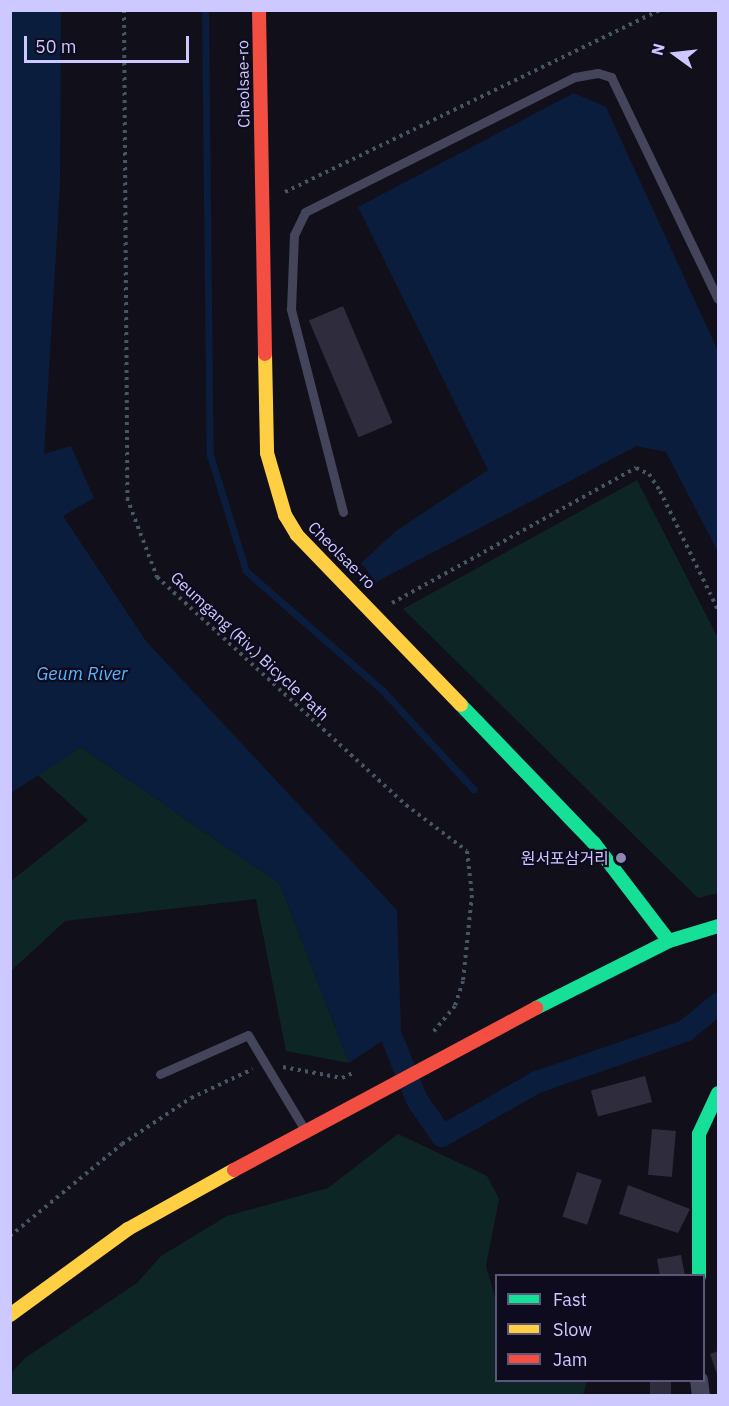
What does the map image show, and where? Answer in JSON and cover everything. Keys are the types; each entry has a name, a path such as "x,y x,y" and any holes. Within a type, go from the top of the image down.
{"street":[{"name":"Cheolsae-ro","path":"258,10 266,415 274,485 297,535 377,614 594,843 669,941"},
{"path":"10,1315 128,1229 387,1083 669,941 715,930"},
{"path":"699,1274 699,1134 718,1093"}],"lane":[{"path":"343,512 291,309 294,235 305,212 575,77 598,73 611,77 718,299"},
{"path":"160,1074 248,1035 305,1130"}],"path":[{"name":"Geumgang (Riv.) Bicycle Path","path":"124,10 128,498 157,577 406,806 466,851 472,896 463,981 454,1006 427,1036"},
{"path":"262,203 568,59 660,10"},
{"path":"377,614 636,468 649,474 660,490 718,610"},
{"path":"10,1236 132,1138 191,1098 265,1064 342,1078 363,1068"}],"green space":[{"path":"637,480 718,638 718,893 698,898 403,609"},
{"path":"81,747 280,884 349,1063 286,1051 256,899 65,921 11,971 11,881 88,820 38,775"},
{"path":"398,1134 487,1176 499,1199 486,1266 495,1297 495,1382 587,1382 583,1395 11,1395 11,1373 25,1358 137,1283 161,1256 227,1216 328,1188"}],"water":[{"name":"Geum River","path":"11,10 61,11 60,186 44,454 71,446 94,498 63,516 146,641 397,910 401,1028 349,1063 280,884 81,747 11,793"},
{"path":"574,93 606,107 718,351 718,552 666,452 637,446 376,582 361,563 396,531 488,470 358,207"}],"building":[{"path":"343,306 393,423 359,437 309,320"},
{"path":"645,1076 652,1102 598,1117 591,1090"},
{"path":"652,1129 676,1131 672,1177 648,1175"},
{"path":"577,1172 602,1180 587,1225 562,1217"},
{"path":"628,1185 690,1209 678,1233 619,1214"},
{"path":"681,1255 685,1274 660,1274 657,1259"},
{"path":"718,1351 718,1377 710,1354"},
{"path":"650,1382 671,1382 671,1396 650,1396"}],"waterway":[{"path":"205,10 210,455 246,571 383,691 474,790"},
{"path":"380,1008 417,1100 442,1136 537,1082 685,1031 718,1004"}],"traffic: fast":[{"path":"461,705 594,843 669,941"},
{"path":"536,1008 669,941 718,926"},
{"path":"699,1274 699,1134 718,1093"}],"traffic: slow":[{"path":"265,354 267,453 285,515 297,535 461,705"},
{"path":"10,1315 128,1229 234,1170"}],"traffic: jam":[{"path":"259,10 265,354"},
{"path":"234,1170 536,1008"}],"place":[{"name":"원서포삼거리","path":"621,858"}]}
